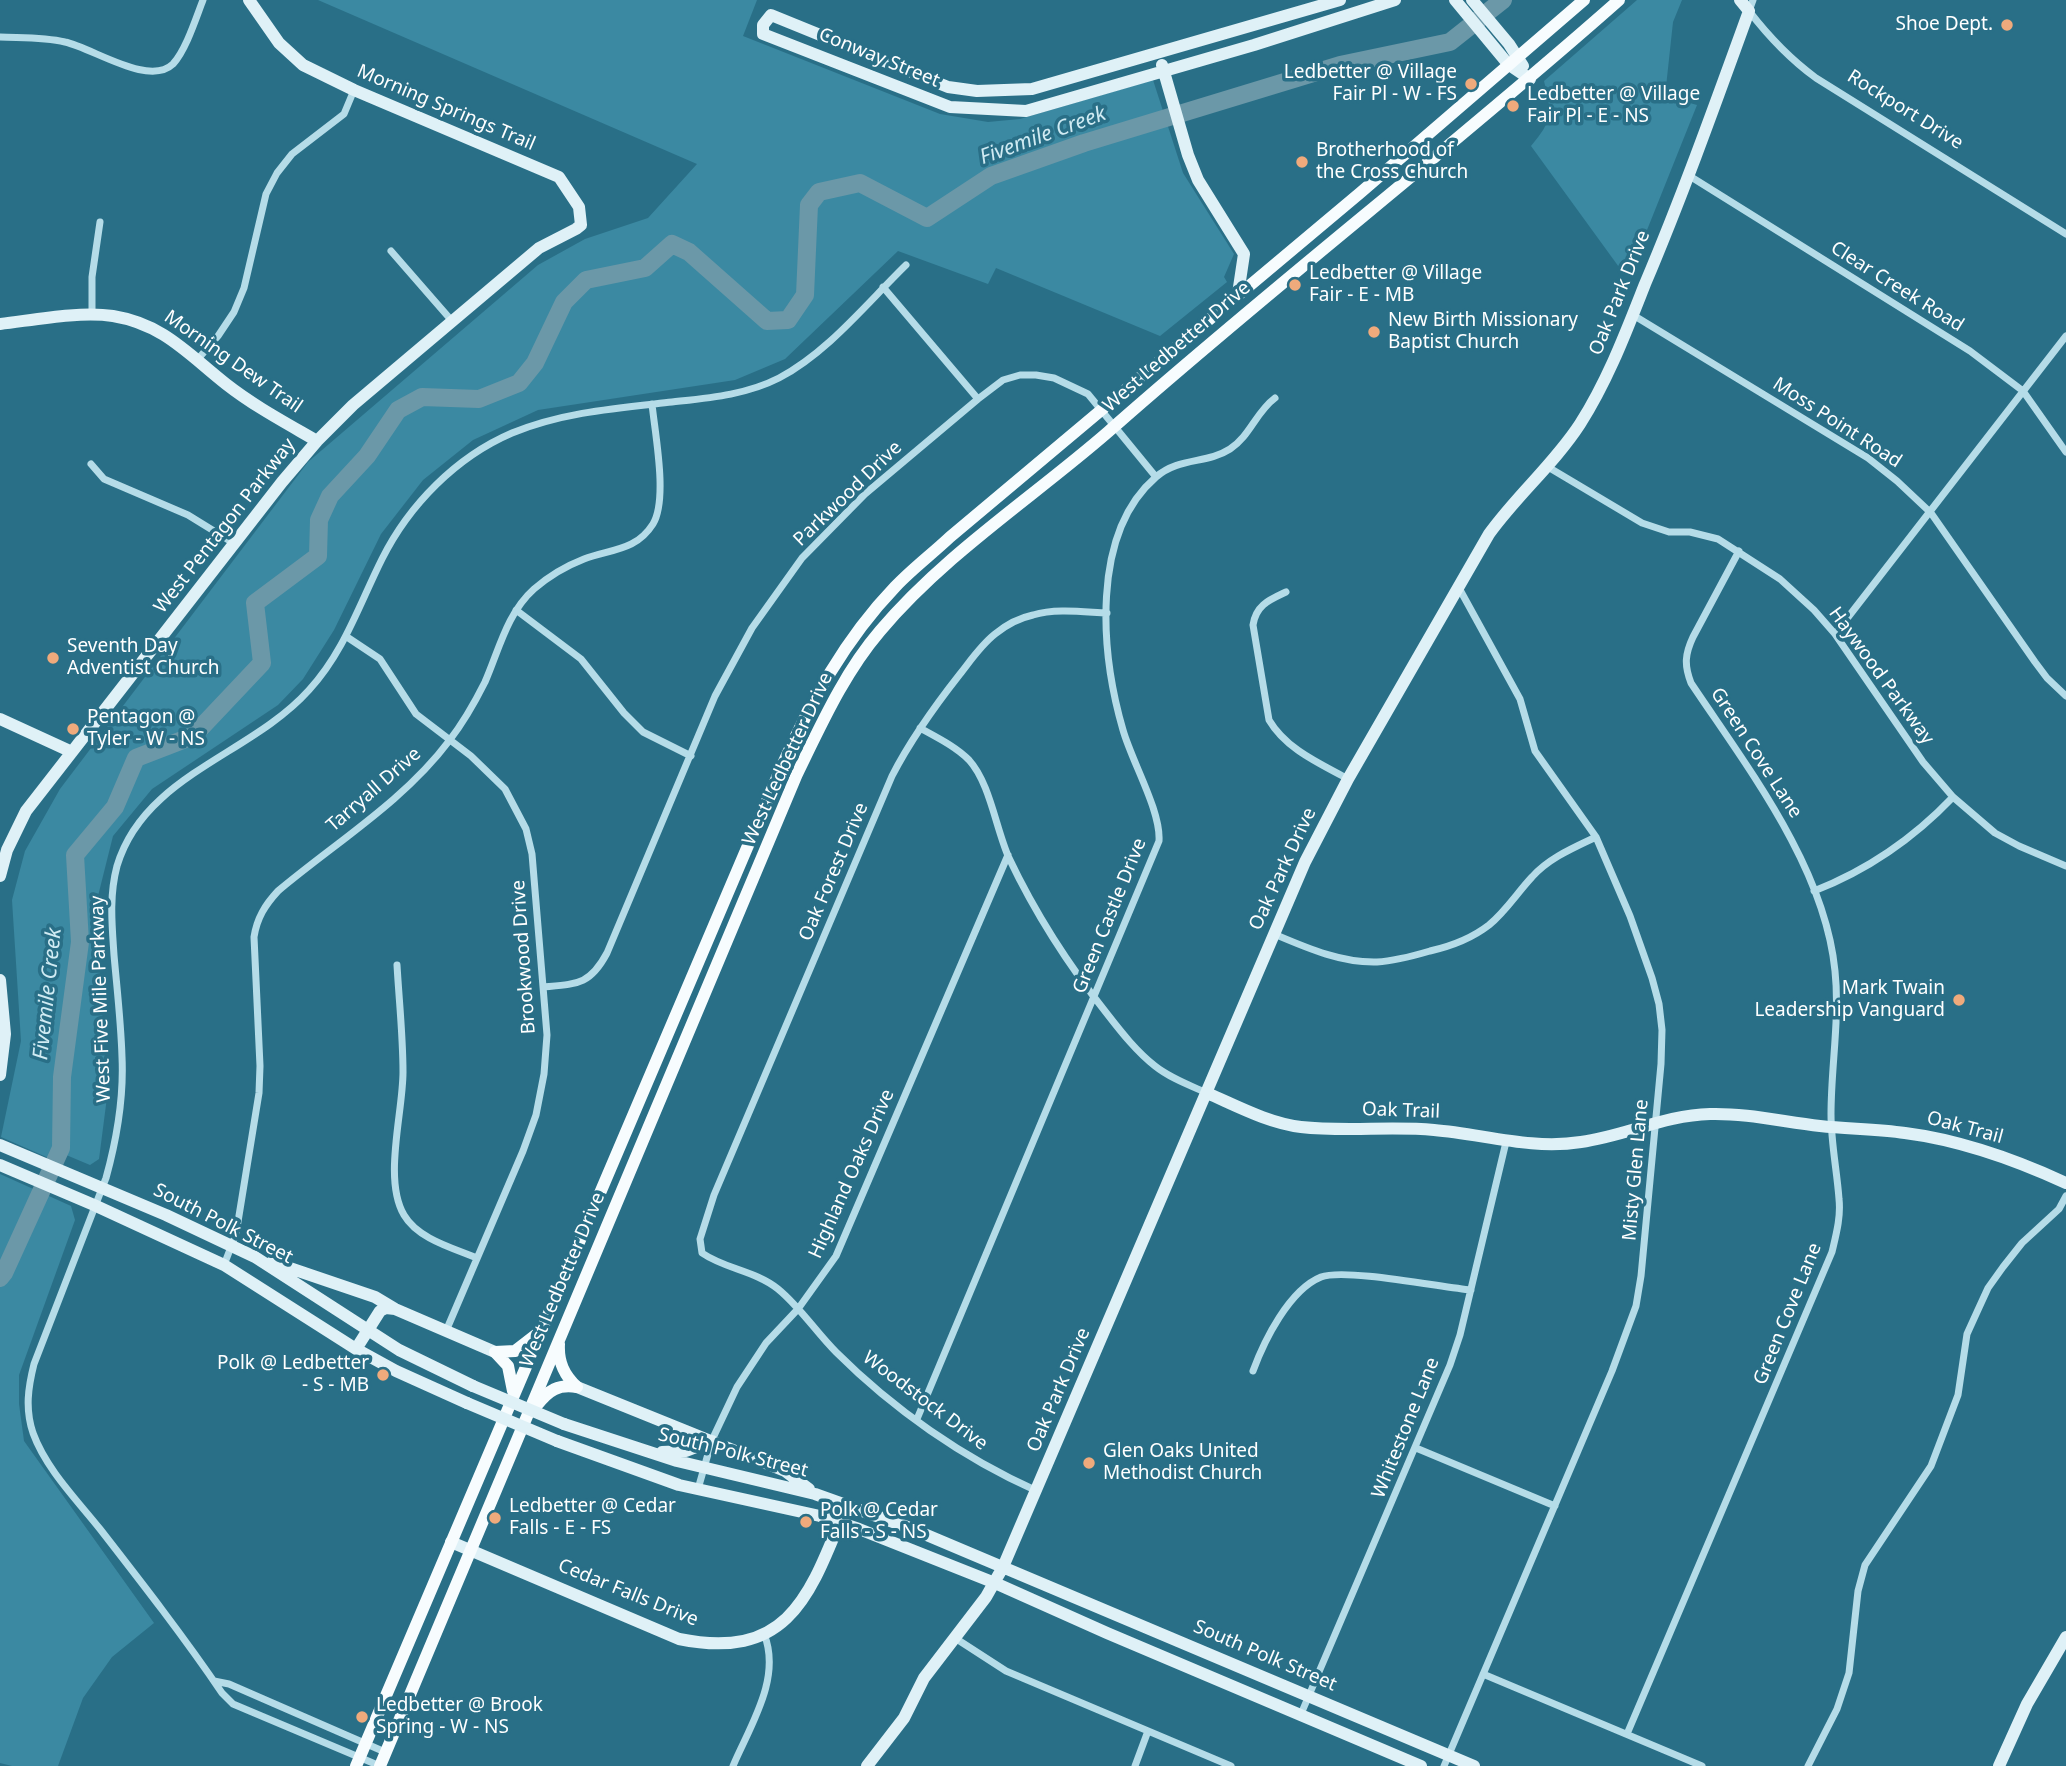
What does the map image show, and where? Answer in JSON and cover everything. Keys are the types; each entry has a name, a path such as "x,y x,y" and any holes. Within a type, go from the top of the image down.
{"main road":[{"name":"West Ledbetter Drive","path":"358,1761 781,768 811,706 839,657 895,587 950,537 1360,193 1584,0"},
{"name":"West Ledbetter Drive","path":"380,1766 797,774 832,702 856,664 878,633 909,599 945,566 1250,309 1530,79 1619,0"},
{"path":"781,768 797,774"},
{"path":"591,1212 610,1220"},
{"path":"495,1352 515,1351 540,1332"},
{"path":"559,1340 558,1356 565,1373 578,1387"},
{"path":"495,1352 508,1366 513,1396"},
{"path":"525,1421 549,1391 559,1386 578,1387"}],"street":[{"path":"0,37 68,42 150,73 172,65 180,55 203,0"},
{"name":"Morning Springs Trail","path":"249,0 279,43 303,65 354,90 559,177 579,207 581,225 539,248"},
{"path":"1238,294 1244,254 1211,203 1188,155 1159,53 1340,0"},
{"path":"1164,70 1254,45 1395,0"},
{"path":"1455,0 1530,79"},
{"path":"1472,0 1504,49"},
{"name":"Rockport Drive","path":"1740,0 1751,5 1766,33 1796,63 1816,78 2066,234"},
{"name":"Oak Park Drive","path":"867,1766 904,1718 924,1678 956,1638 995,1583 1003,1567 1305,862 1349,779 1458,587 1503,515 1548,467 1580,424 1597,394 1633,315 1751,5"},
{"name":"Conway Street","path":"1159,53 1032,89 977,91 948,87 771,15 763,25 764,34 950,107 1026,111 1164,70"},
{"path":"198,359 234,312 244,288 266,194 277,173 292,154 344,114 354,90"},
{"name":"Clear Creek Road","path":"1688,174 1970,351 2023,391 2066,452"},
{"path":"92,315 92,277 100,222"},
{"name":"West Pentagon Parkway","path":"0,876 7,850 21,820 317,441 353,405 539,248"},
{"path":"391,251 452,321"},
{"name":"West Five Mile Parkway","path":"380,1766 358,1761 233,1703 213,1681 43,1454 34,1435 27,1391 34,1364 102,1188 114,1147 123,1084 111,913 112,889 121,853 138,822 157,800 281,718 318,680 346,637 381,559 396,534 423,498 446,476 486,447 511,434 549,420 595,411 719,397 750,390 777,379 806,362 906,265"},
{"path":"883,287 978,399"},
{"name":"Morning Dew Trail","path":"0,324 92,315 111,316 147,325 180,344 257,407 317,441"},
{"name":"Moss Point Road","path":"1633,315 1868,458 1898,481 1931,513 2041,670 2066,696"},
{"path":"1835,634 2066,337"},
{"name":"Parkwood Drive","path":"543,987 587,980 599,968 715,696 757,621 802,558 865,494 978,399 1003,380 1020,375 1036,375 1071,385 1088,394 1102,408 1156,477"},
{"name":"Green Castle Drive","path":"917,1419 1156,852 1160,828 1123,728 1112,677 1109,577 1119,528 1140,493 1156,477 1186,461 1228,450 1239,442 1264,406 1275,398"},
{"name":"Tarryall Drive","path":"224,1265 241,1212 259,1094 254,952 257,924 265,905 278,891 424,771 449,741 475,700 508,624 532,590 552,575 587,558 633,545 654,523 660,506 660,490 652,404"},
{"path":"91,464 104,479 188,515 235,544"},
{"name":"Haywood Parkway","path":"1548,467 1642,523 1669,532 1718,538 1780,579 1814,610 1835,634 1923,762 1953,797 1995,833 2066,866"},
{"name":"Green Cove Lane","path":"1627,1734 1832,1252 1840,1200 1831,1127 1837,1004 1835,968 1829,934 1814,891 1774,804 1691,683 1685,668 1687,651 1693,637 1739,551"},
{"name":"Misty Glen Lane","path":"1446,1761 1612,1371 1636,1306 1662,1041 1659,1004 1652,978 1630,916 1596,837 1535,751 1520,699 1458,587"},
{"path":"1286,592 1259,606 1254,615 1253,625 1269,720 1275,730 1295,749 1349,779"},
{"path":"516,610 581,659 624,713 643,732 691,755"},
{"name":"Oak Forest Drive","path":"702,1253 700,1239 714,1195 892,776 920,728 980,648 1012,622 1048,612 1108,613"},
{"name":"Brookwood Drive","path":"346,637 380,659 416,714 471,756 505,789 526,829 533,863 543,987 546,1048 544,1074 536,1115 446,1332"},
{"path":"0,719 72,752"},
{"name":"Oak Trail","path":"920,728 959,751 979,775 1008,855 1027,894 1060,951 1126,1038 1155,1067 1207,1093 1277,1121 1301,1127 1434,1130 1506,1142 1550,1145 1581,1142 1676,1117 1710,1114 1894,1131 1938,1139 2008,1160 2066,1183"},
{"path":"1814,891 1842,881 1892,851 1931,820 1953,797"},
{"path":"1274,934 1321,953 1362,961 1401,959 1450,946 1468,939 1488,925 1552,859 1596,837"},
{"name":"Highland Oaks Drive","path":"698,1489 712,1440 737,1387 750,1365 825,1273 848,1231 1008,855"},
{"path":"397,965 403,1073 394,1180 397,1200 405,1217 419,1231 477,1258"},
{"path":"0,980 5,1034 0,1075"},
{"name":"Whitestone Lane","path":"1301,1714 1450,1364 1471,1290 1506,1142"},
{"name":"South Polk Street","path":"0,1145 256,1257 367,1331 412,1357 473,1386 565,1424 649,1452 847,1504 1309,1695 1446,1761 1474,1766"},
{"name":"South Polk Street","path":"5,1167 224,1265 356,1349 396,1371 467,1403 645,1474 839,1523 995,1583 1421,1766"},
{"path":"1808,1766 1837,1709 1849,1673 1858,1591 1864,1565 1931,1466 1958,1395 1968,1334 1977,1312 1988,1288 2008,1260 2032,1233 2059,1209 2066,1196"},
{"name":"Woodstock Drive","path":"702,1253 710,1259 776,1287 854,1368 917,1419 999,1474 1037,1491"},
{"path":"256,1257 375,1297 395,1310 495,1352"},
{"path":"1253,1371 1264,1342 1286,1308 1307,1286 1324,1276 1350,1275 1471,1290"},
{"path":"356,1349 380,1311 386,1308 395,1310"},
{"path":"578,1387 785,1471 815,1494"},
{"path":"649,1452 680,1452 712,1440"},
{"path":"1416,1448 1555,1506"},
{"name":"Cedar Falls Drive","path":"451,1542 679,1639 703,1644 726,1644 746,1641 764,1634 793,1613 806,1597 847,1504"},
{"path":"1107,1633 1115,1614"},
{"path":"733,1766 770,1671 771,1657 764,1634"},
{"path":"1998,1766 2027,1704 2066,1637"},
{"path":"956,1638 1006,1671 1231,1766"},
{"path":"1483,1674 1702,1766"},
{"path":"213,1681 229,1684 385,1752"},
{"path":"1135,1766 1149,1731"}],"shaded area":[{"path":"318,0 757,0 743,36 940,114 988,122 1020,119 1153,80 1183,173 1234,254 1224,277 1227,282 1160,336 996,268 988,284 898,251 785,359 735,380 538,410 473,440 423,480 381,534 334,630 303,679 278,705 152,789 113,836 96,904 107,1097 99,1159 90,1165 52,1149 51,1159 1,1137 21,1041 12,900 25,851 60,789 308,462 538,265 585,239 648,218 697,164"},
{"path":"1637,0 1682,0 1673,22 1665,96 1697,105 1645,235 1624,274 1531,146 1549,116 1544,81"},
{"path":"0,1174 71,1206 75,1220 19,1375 19,1404 24,1441 154,1623 112,1657 83,1698 58,1766 12,1766 0,1763"}],"waterway":[{"name":"Fivemile Creek","path":"0,1278 61,1148 62,1077 80,942 75,855 115,807 136,758 193,736 262,663 255,603 318,556 319,520 330,496 367,456 398,410 422,397 479,399 519,383 535,363 564,302 586,280 645,268 672,244 689,252 767,321 788,320 805,295 809,205 819,192 860,183 927,218 991,176 1084,143 1340,65 1450,42 1503,0"}],"place":[{"name":"Shoe Dept.","path":"2007,25"},
{"name":"Ledbetter @ Village Fair Pl - W - FS","path":"1471,84"},
{"name":"Ledbetter @ Village Fair Pl - E - NS","path":"1513,106"},
{"name":"Brotherhood of the Cross Church","path":"1302,162"},
{"name":"Ledbetter @ Village Fair - E - MB","path":"1295,285"},
{"name":"New Birth Missionary Baptist Church","path":"1374,332"},
{"name":"Seventh Day Adventist Church","path":"53,658"},
{"name":"Pentagon @ Tyler - W - NS","path":"73,729"},
{"name":"Mark Twain Leadership Vanguard","path":"1959,1000"},
{"name":"Polk @ Ledbetter - S - MB","path":"383,1375"},
{"name":"Glen Oaks United Methodist Church","path":"1089,1463"},
{"name":"Ledbetter @ Cedar Falls - E - FS","path":"495,1518"},
{"name":"Polk @ Cedar Falls - S - NS","path":"806,1522"},
{"name":"Ledbetter @ Brook Spring - W - NS","path":"362,1717"}]}
